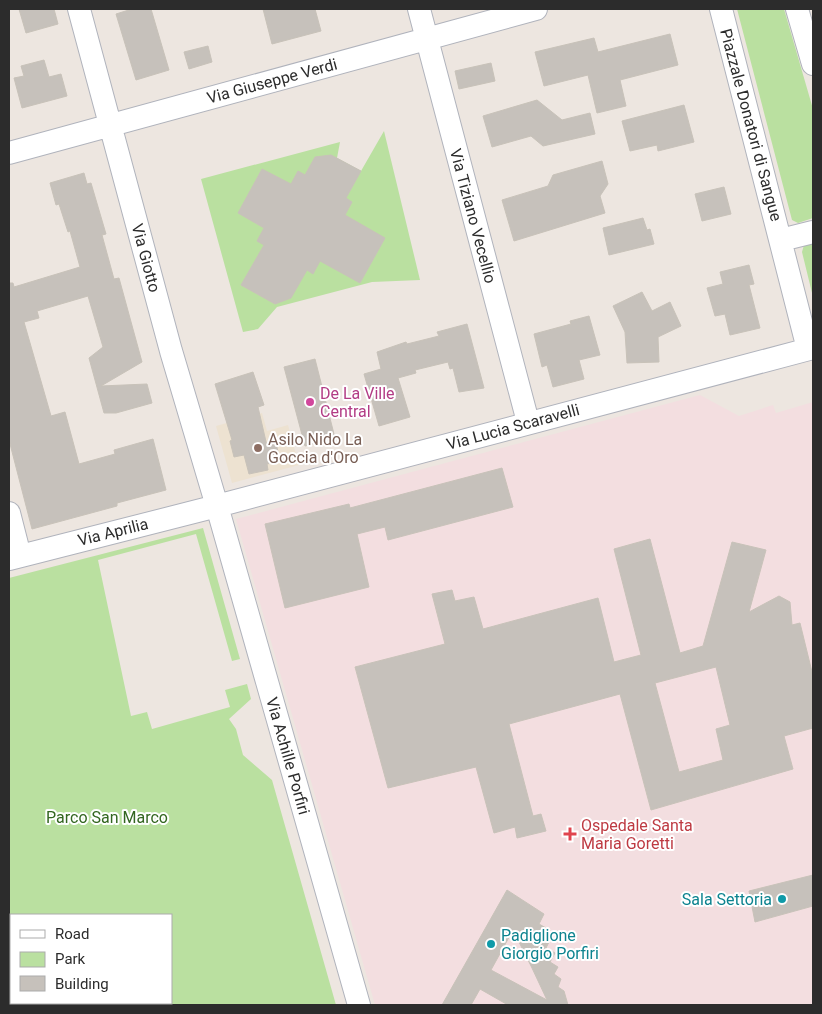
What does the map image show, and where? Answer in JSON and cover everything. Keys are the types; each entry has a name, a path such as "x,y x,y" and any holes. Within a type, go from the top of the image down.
{"street":[{"name":"Via Giotto","path":"79,9 171,351 218,506"},
{"name":"Via Tiziano Vecellio","path":"419,9 528,422"},
{"name":"Via Giuseppe Verdi","path":"9,153 536,9"},
{"name":"Piazzale Donatori di Sangue","path":"721,9 811,348"},
{"path":"797,9 813,64"},
{"name":"Piazzale Donatori di Sangue","path":"782,240 813,232"},
{"name":"Via Lucia Scaravelli","path":"218,506 811,348"},
{"name":"Via Aprilia","path":"15,557 218,506"},
{"name":"Via Achille Porfiri","path":"218,506 359,1005"},
{"path":"9,513 15,557"}],"shaded area":[{"name":"Ospedale Santa Maria Goretti","path":"700,395 739,416 773,405 776,413 813,402 813,1005 375,1005 236,519"},
{"name":"Asilo Nido La Goccia d'Oro","path":"262,413 267,431 288,425 299,465 232,483 216,426"}],"green space":[{"path":"737,9 784,9 813,109 813,218 798,223 792,220"},
{"path":"384,131 420,280 372,282 277,307 258,329 243,332 201,179 340,142 337,158 361,171"},
{"path":"813,243 813,297 802,252 804,245"},
{"name":"Parco San Marco","path":"203,528 240,659 232,661 196,534 98,560 131,716 147,712 152,729 230,707 225,690 247,684 251,699 229,719 236,729 243,755 272,780 336,1005 9,1005 9,578"}],"building":[{"path":"19,9 54,9 58,24 26,33"},
{"path":"132,9 151,9 169,70 136,80 116,14"},
{"path":"263,9 315,9 321,31 272,44"},
{"path":"670,34 678,65 620,80 626,106 597,113 588,75 544,86 535,52 594,38 598,52"},
{"path":"208,46 212,62 189,69 184,52"},
{"path":"44,60 49,77 61,74 67,96 22,108 14,78 24,76 21,66"},
{"path":"491,63 495,81 459,89 455,71"},
{"path":"537,100 562,120 590,113 595,134 543,146 531,136 492,147 483,116"},
{"path":"684,105 694,142 658,151 657,145 630,151 622,121"},
{"path":"331,155 361,171 346,198 352,202 345,215 385,238 360,283 320,261 313,274 307,270 291,298 275,304 241,285 264,245 257,241 264,228 238,213 262,169 291,184 298,171 305,175 315,157"},
{"path":"602,161 608,184 600,196 605,213 514,241 502,200 548,186 553,175"},
{"path":"84,173 87,184 91,183 106,234 102,235 114,279 119,278 142,362 101,386 147,384 152,403 116,413 104,413 89,358 103,347 88,296 37,311 39,318 24,322 51,416 65,412 79,464 115,454 114,450 153,439 166,490 117,503 117,506 32,529 9,440 9,283 13,283 14,287 80,267 70,231 68,232 59,204 56,205 50,183"},
{"path":"724,187 731,214 702,221 695,194"},
{"path":"643,218 647,230 650,229 654,244 609,255 603,228"},
{"path":"749,265 754,284 749,285 760,328 730,335 725,314 715,316 707,288 723,284 720,272"},
{"path":"642,292 652,311 670,302 681,326 658,337 659,362 627,363 625,332 613,306"},
{"path":"589,316 600,355 579,360 584,379 553,387 547,365 542,367 534,334 571,324 570,321"},
{"path":"467,324 484,388 459,392 453,368 450,369 448,362 415,370 416,373 398,378 410,417 379,426 364,374 381,369 377,352 406,342 407,344 439,336 437,332"},
{"name":"De La Ville Central","path":"315,359 335,438 305,446 284,367"},
{"path":"253,372 264,405 258,407 267,446 276,443 280,461 267,464 268,470 249,474 244,455 234,457 230,441 232,440 215,384"},
{"path":"502,468 513,507 388,540 385,527 357,534 369,587 285,608 265,524 349,504 350,508"},
{"path":"650,539 680,653 703,646 732,542 766,550 749,612 779,596 790,602 792,625 800,623 813,676 813,728 784,736 793,769 651,810 620,694 509,724 533,816 541,814 546,831 517,838 515,827 494,833 476,767 388,788 355,667 445,644 432,594 452,590 455,601 474,597 483,629 598,598 614,662 641,655 614,549","holes":["716,667 730,725 716,729 723,760 679,772 655,683"]},
{"name":"Sala Settoria","path":"813,875 813,906 755,922 749,891"},
{"name":"Padiglione Giorgio Porfiri","path":"507,890 544,914 539,924 546,928 543,936 550,940 546,948 555,953 550,962 558,967 554,974 561,979 558,987 564,991 568,1005 508,1005 480,989 471,1005 442,1005","holes":["513,930 547,1000 491,970"]}],"place":[{"name":"De La Ville Central","path":"310,402"},
{"name":"Asilo Nido La Goccia d'Oro","path":"258,448"},
{"name":"Ospedale Santa Maria Goretti","path":"570,834"},
{"name":"Sala Settoria","path":"782,899"},
{"name":"Padiglione Giorgio Porfiri","path":"491,944"}]}
